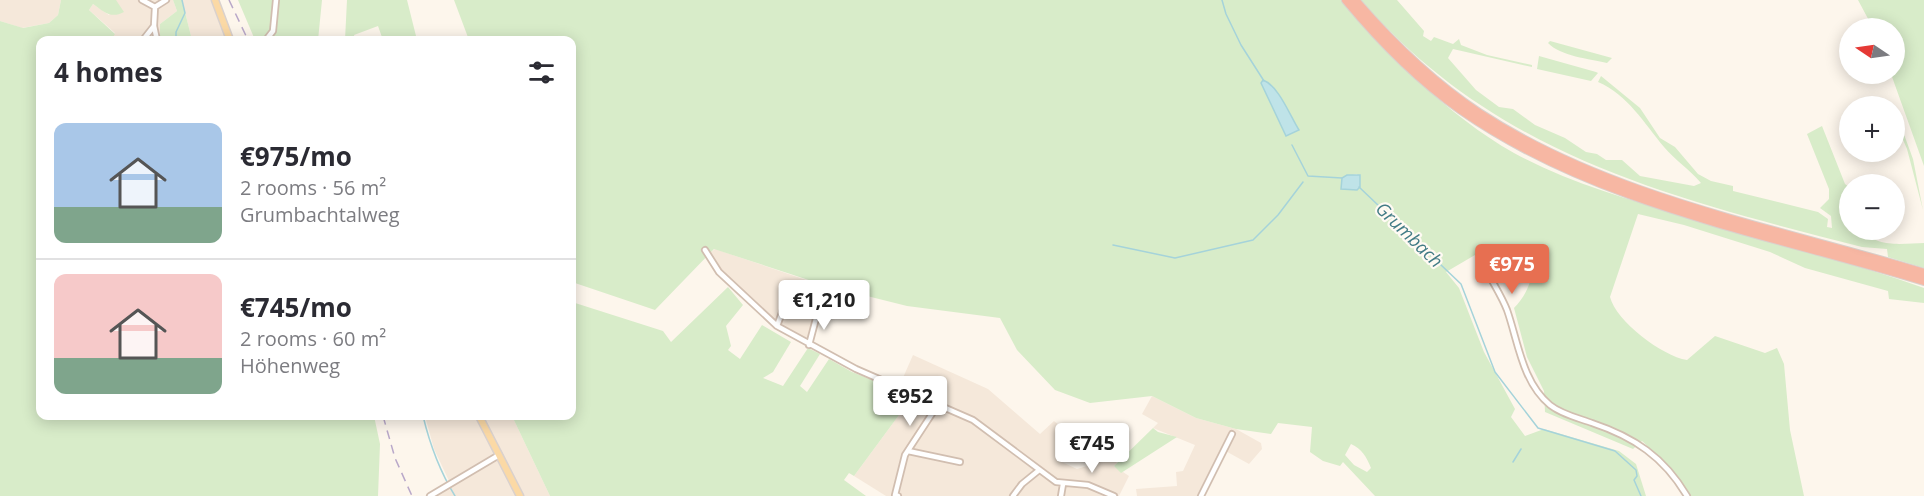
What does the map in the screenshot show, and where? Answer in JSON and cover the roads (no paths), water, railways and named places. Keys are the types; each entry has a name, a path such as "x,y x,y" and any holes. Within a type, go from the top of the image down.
{"highway":[{"path":"1346,0 1400,59 1443,97 1490,128 1550,161 1618,189 1732,227 1924,280"},
{"path":"1355,0 1405,54 1447,91 1500,127 1552,154 1611,178 1703,209 1924,273"}],"main road":[{"path":"215,0 228,36"},
{"path":"481,420 520,496"}],"street":[{"path":"142,0 154,6"},
{"path":"154,6 166,0"},
{"path":"269,36 273,31 276,0"},
{"path":"154,6 156,36"},
{"path":"146,36 154,26"},
{"path":"705,250 719,272 777,326 856,369 939,403 973,420 997,436 1038,471 1063,484 1088,485 1114,496"},
{"path":"1488,273 1506,309 1524,365 1543,399 1564,413 1613,430 1649,449 1668,467 1687,496"},
{"path":"777,326 788,296"},
{"path":"809,345 818,311"},
{"path":"896,496 908,451 939,403"},
{"path":"1201,496 1232,434"},
{"path":"908,451 960,462"},
{"path":"430,496 499,455"},
{"path":"1013,496 1022,484 1038,471"},
{"path":"1061,496 1063,484"}],"water":[{"path":"1263,80 1274,88 1299,130 1286,136 1261,83"},
{"path":"1347,175 1360,175 1360,187 1357,190 1341,189 1342,178"}],"waterway":[{"path":"176,36 185,13 182,0"},
{"name":"Grumbach","path":"1222,0 1241,45 1264,81"},
{"name":"Grumbach","path":"1292,145 1308,176 1342,178"},
{"path":"1113,245 1175,258 1253,240 1278,215 1303,182"},
{"name":"Grumbach","path":"1359,187 1461,284 1495,372 1538,428 1615,451 1636,470 1637,476 1634,480 1641,496"},
{"path":"424,420 444,477 455,496"},
{"path":"1513,462 1521,449"}],"railway":[{"path":"229,0 246,36"},
{"path":"384,420 395,458 412,496"}]}
